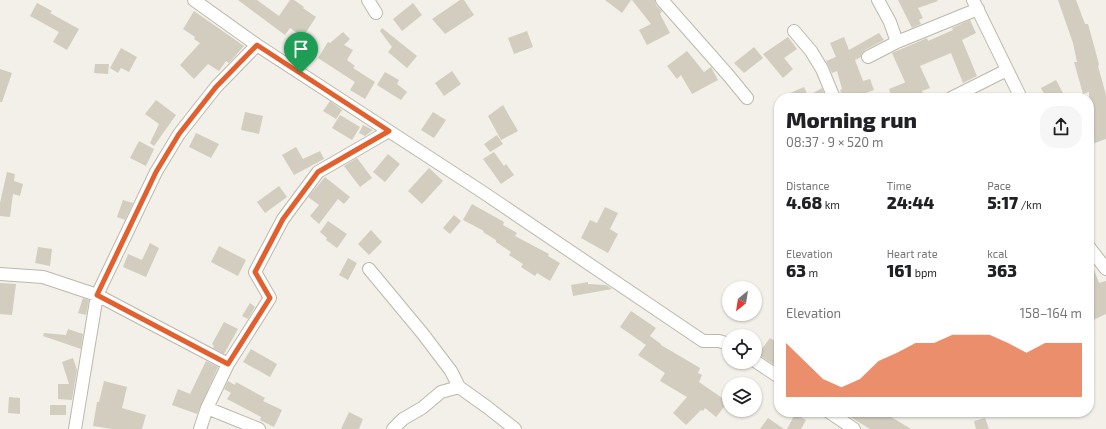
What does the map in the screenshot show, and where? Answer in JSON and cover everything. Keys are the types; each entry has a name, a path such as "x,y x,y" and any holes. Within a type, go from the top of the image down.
{"street":[{"path":"194,0 257,45 703,340 722,343"},
{"path":"368,0 376,13"},
{"path":"662,0 729,76 746,98"},
{"path":"878,0 890,22 896,42"},
{"path":"868,57 896,42 975,5 1018,93"},
{"path":"794,31 811,51 822,69 832,93"},
{"path":"75,429 97,295 156,172 179,134 216,87 257,45"},
{"path":"961,93 1007,70"},
{"path":"200,429 207,408 228,364 270,298 255,272 283,219 318,172 389,131"},
{"path":"1094,253 1106,269"},
{"path":"369,268 423,334 451,371 460,387 487,406 515,429"},
{"path":"0,274 43,277 97,295 228,364"},
{"path":"762,366 774,374"},
{"path":"393,429 403,419 422,408 441,392 460,387"},
{"path":"207,408 259,429"},
{"path":"836,417 854,429"}],"building":[{"path":"238,0 257,0 279,16 290,0 294,0 316,17 303,37 290,28 285,35"},
{"path":"460,0 464,0 474,15 445,34 432,19"},
{"path":"605,0 631,0 622,13"},
{"path":"632,0 655,0 656,5 662,11 660,14 670,33 647,45 639,30 651,24"},
{"path":"898,0 938,1 918,8 923,18 919,20 921,24 912,28"},
{"path":"1058,0 1076,0 1085,24 1088,24 1099,65 1098,66 1106,95 1106,139 1094,143 1094,93 1083,93 1074,62 1077,62 1073,43"},
{"path":"37,3 52,11 50,13 79,29 67,50 53,42 59,32 30,16"},
{"path":"413,3 422,15 402,31 393,19"},
{"path":"194,11 244,46 229,63 226,61 219,71 208,64 194,79 180,65 200,43 194,39 195,37 183,29"},
{"path":"970,20 976,33 962,40 977,76 963,83 951,53 920,66 930,88 922,91 923,93 890,93 889,89 905,82 892,53 927,38 928,41 953,30 952,28"},
{"path":"382,28 417,56 407,68 388,52 392,47 380,31"},
{"path":"527,31 533,47 514,54 508,38"},
{"path":"343,32 350,39 344,45 353,50 347,60 355,66 353,68 375,82 365,99 350,90 355,82 318,58 328,42 330,43"},
{"path":"879,33 884,40 865,50 861,57 855,60 863,81 870,79 874,90 866,93 841,93 840,90 842,89 837,71 832,73 826,61 836,57 830,43 844,37 849,50"},
{"path":"788,37 797,49 784,58 793,69 783,78 763,54"},
{"path":"754,47 763,58 744,73 734,63"},
{"path":"121,48 137,57 129,72 121,68 118,73 110,68"},
{"path":"687,51 704,72 711,67 718,80 692,94 681,75 677,79 667,66"},
{"path":"95,64 109,64 108,74 94,73"},
{"path":"0,69 12,73 2,102 0,102"},
{"path":"452,71 461,84 444,96 435,83"},
{"path":"385,72 399,80 397,84 407,92 401,100 377,85"},
{"path":"1056,80 1063,93 1044,93 1041,88"},
{"path":"804,87 807,93 790,93"},
{"path":"822,88 824,93 813,93"},
{"path":"156,100 176,115 154,146 150,143 159,124 145,114"},
{"path":"330,101 342,110 336,119 323,111"},
{"path":"503,105 518,131 501,140 488,116"},
{"path":"245,112 263,116 259,134 241,130"},
{"path":"433,112 446,120 434,138 421,130"},
{"path":"340,115 360,127 352,140 332,128"},
{"path":"363,125 373,130 365,136 359,133"},
{"path":"196,133 219,144 211,158 189,147"},
{"path":"497,135 503,144 490,152 484,144"},
{"path":"139,141 154,149 146,166 130,158"},
{"path":"296,147 303,159 320,151 324,159 294,175 282,155"},
{"path":"494,152 504,166 506,164 514,175 501,184 483,159"},
{"path":"388,154 400,164 385,182 373,172"},
{"path":"357,158 372,178 360,187 344,166"},
{"path":"429,168 443,181 422,204 408,191"},
{"path":"7,172 15,174 14,181 23,184 20,196 13,194 10,217 0,216 0,203"},
{"path":"325,177 350,197 344,204 338,199 319,224 310,216 319,205 308,197"},
{"path":"279,186 287,197 265,213 257,202"},
{"path":"123,200 133,203 125,220 117,217"},
{"path":"472,204 504,222 503,225 517,233 515,236 549,254 548,256 560,263 550,281 537,273 535,276 521,267 523,264 509,255 511,252 483,232 484,231 463,220"},
{"path":"605,207 618,213 610,229 618,234 608,253 581,238 590,220 597,223"},
{"path":"454,215 461,221 450,234 443,228"},
{"path":"328,221 347,234 337,248 326,240 327,238 320,232"},
{"path":"371,230 382,242 369,255 358,244"},
{"path":"150,243 159,248 146,277 123,267 128,254 142,260"},
{"path":"219,246 246,260 238,276 211,262"},
{"path":"38,247 52,249 50,266 35,263"},
{"path":"348,258 357,263 348,280 339,275"},
{"path":"1094,270 1099,283 1106,281 1106,314 1094,320"},
{"path":"588,282 588,284 606,285 612,289 573,296 571,285"},
{"path":"0,283 16,284 12,315 0,314"},
{"path":"83,298 89,300 86,315 78,313"},
{"path":"250,303 255,307 248,319 242,316"},
{"path":"631,311 656,328 650,336 661,345 700,368 698,373 702,375 699,382 722,398 722,410 716,417 705,408 686,425 673,413 687,397 660,381 665,373 638,355 646,345 620,327"},
{"path":"224,322 238,329 224,354 213,348 214,346 212,344"},
{"path":"68,329 83,334 81,349 43,336 44,333 66,335"},
{"path":"770,338 774,341 774,365 762,357 762,349"},
{"path":"251,349 277,364 270,377 243,362"},
{"path":"73,358 77,370 72,400 58,399 58,384 69,384 62,362"},
{"path":"206,361 218,367 197,414 172,405 178,389 190,394"},
{"path":"104,381 127,387 122,408 146,415 142,429 112,429 93,426 97,402 99,402"},
{"path":"228,381 235,385 236,382 265,398 263,401 282,410 274,427 260,420 261,417 227,399 231,393 224,389"},
{"path":"9,397 20,398 20,414 8,413"},
{"path":"50,405 66,405 66,415 50,415"},
{"path":"349,412 363,419 359,429 341,429"},
{"path":"793,417 800,417 806,420 801,429 787,429"},
{"path":"850,417 891,417 911,429 870,429"},
{"path":"768,418 784,429 760,429"},
{"path":"985,418 989,429 976,429 974,421"}],"route":[{"path":"257,45 301,73 389,131 318,172 283,219 255,272 270,298 228,364 97,295 156,172 179,134 216,87 257,45"}]}
